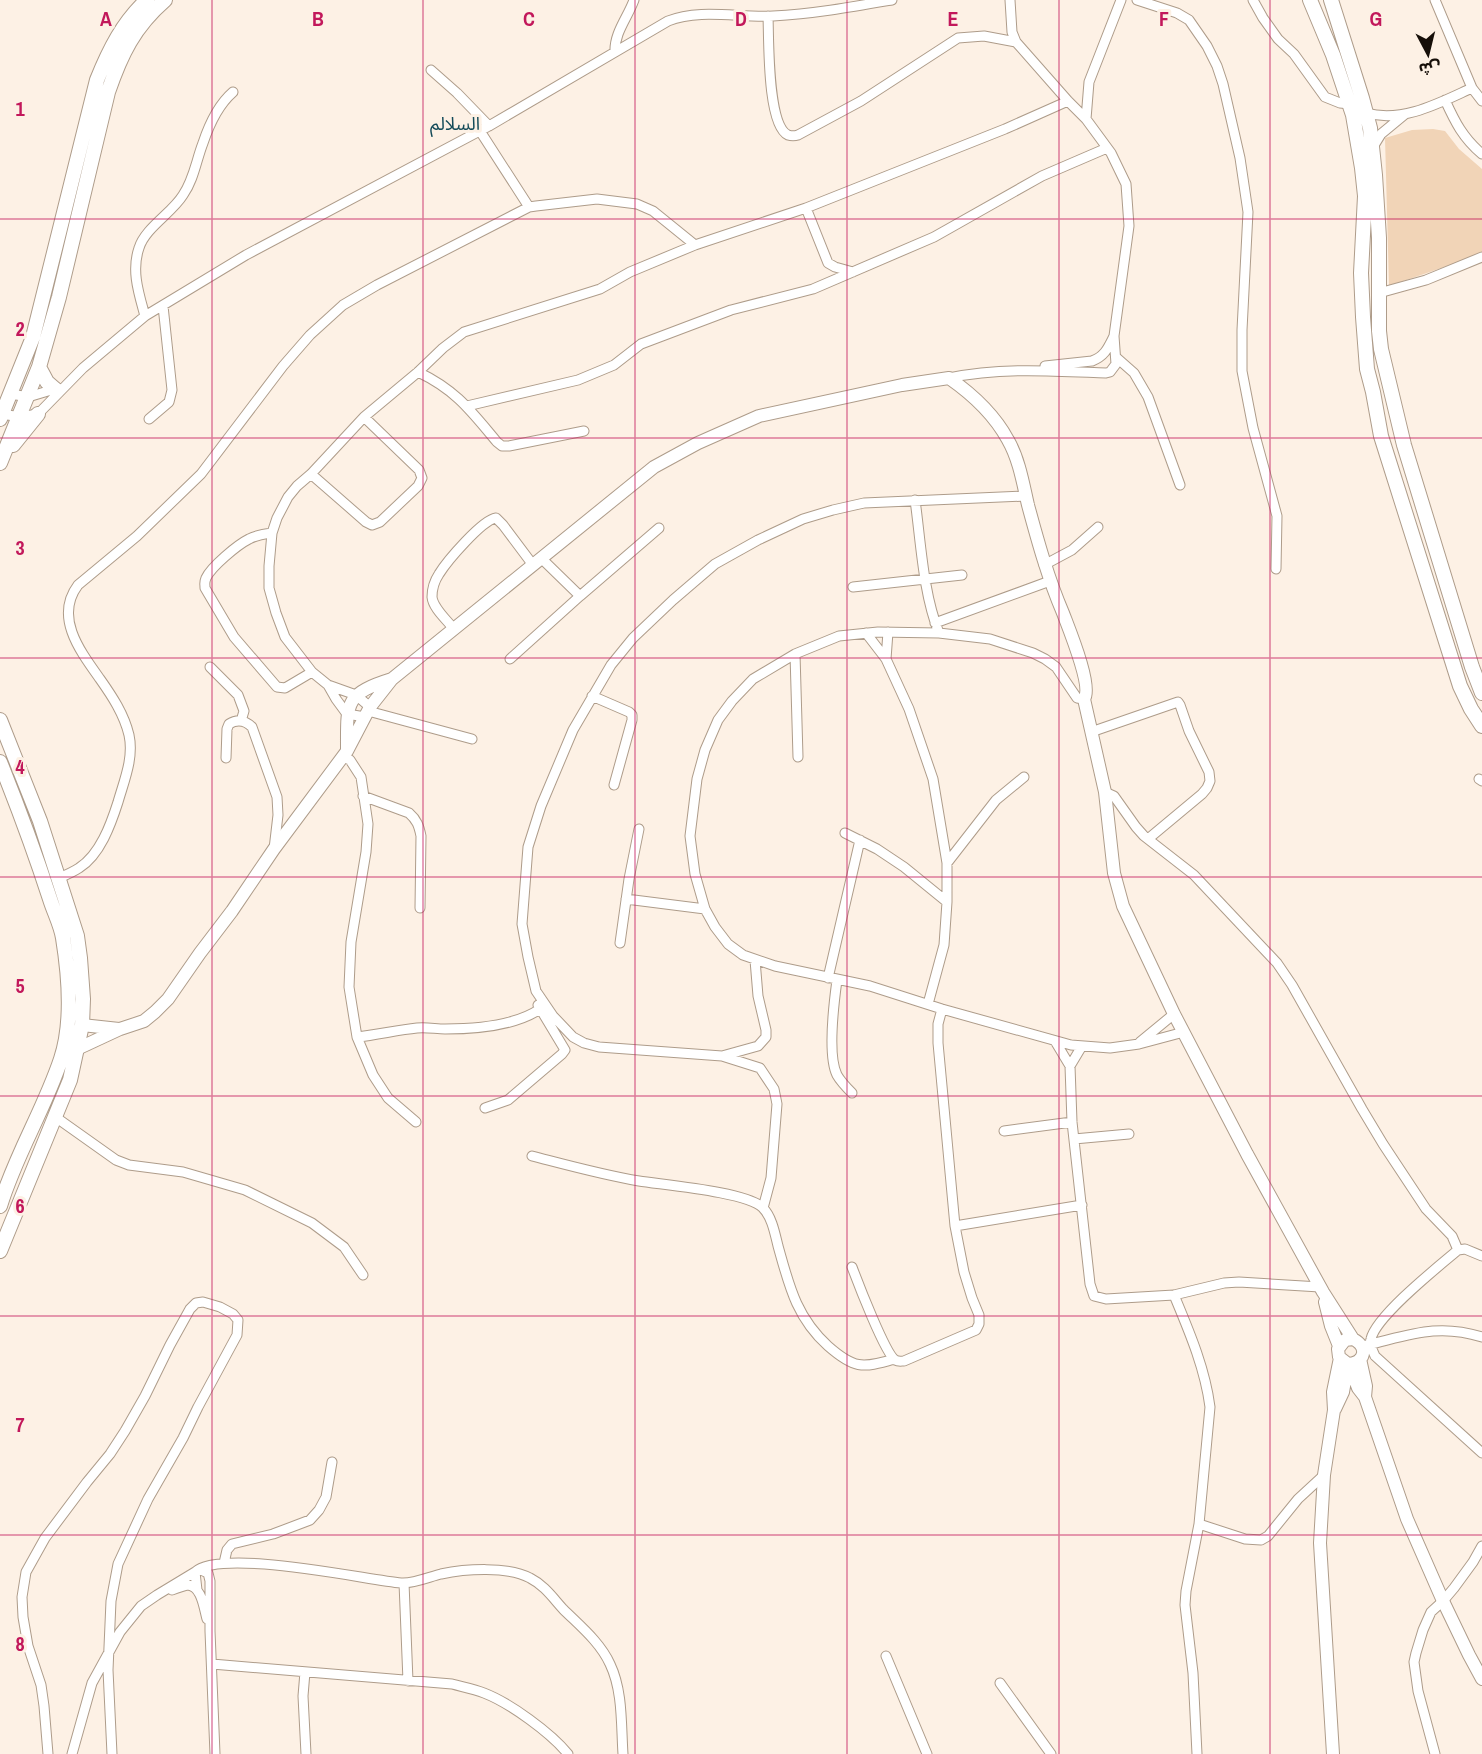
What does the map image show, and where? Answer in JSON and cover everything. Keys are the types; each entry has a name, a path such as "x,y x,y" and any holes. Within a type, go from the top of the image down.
{"main road":[{"path":"1,416 33,337 97,81 110,51 130,18 147,0"},
{"path":"2,459 39,367 59,297 115,71 125,48 136,32 165,0"},
{"path":"1310,0 1350,104 1362,168 1365,196 1361,273 1367,369 1381,436 1460,686 1482,726"},
{"path":"1331,0 1370,128 1379,238 1381,349 1404,445 1472,668 1482,693"},
{"path":"1362,297 1379,293"},
{"path":"39,367 47,382 55,389"},
{"path":"2,459 38,414"},
{"path":"0,720 37,812 59,878 76,936 83,988 82,1025 70,1080 0,1251"},
{"path":"0,762 63,936 69,1012 61,1059 5,1189 0,1206"},
{"path":"17,1163 34,1170"}],"street":[{"path":"130,18 136,0"},
{"path":"615,52 616,39 630,12 633,0"},
{"path":"1,416 20,417 38,414 71,383 83,368 145,316 246,255 485,128 668,21 682,16 768,16 837,10 892,0"},
{"path":"77,1049 120,1029 144,1021 168,999 274,849 345,754 368,712 392,679 654,467 741,423 759,416 820,402 971,373 1017,371 1107,374 1114,369 1117,358 1114,336 1117,300 1125,263 1129,217 1126,184 1115,160 1086,119 1016,42 1012,32 1010,0"},
{"path":"1086,119 1089,82 1121,0"},
{"path":"1137,0 1177,12 1189,20 1217,66 1223,84 1240,158 1248,212 1242,371 1253,428 1277,516 1276,569"},
{"path":"1253,0 1278,39 1294,54 1325,97 1350,104"},
{"path":"1435,0 1472,88 1482,101"},
{"path":"768,16 772,98 778,123 791,136 798,135 861,101 958,38 978,35 1016,42"},
{"path":"431,70 457,93 485,128 529,207"},
{"path":"1366,113 1378,116 1405,114 1431,107 1472,88"},
{"path":"145,316 135,273 139,248 143,238 181,198 188,187 214,118 232,92"},
{"path":"1445,100 1460,132 1482,154"},
{"path":"368,712 356,695 328,685 312,672 285,637 269,588 272,533 288,497 297,486 364,417 443,348 464,332 600,289 630,272 695,245 806,208 1005,129 1068,101"},
{"path":"1372,149 1381,134 1405,114"},
{"path":"466,406 578,380 614,365 641,344 731,310 813,289 934,237 1042,176 1107,148"},
{"path":"59,878 81,867 98,848 111,823 127,773 130,755 130,737 122,713 87,661 74,636 68,613 71,594 78,585 137,536 201,474 283,366 332,313 377,285 529,207 597,199 637,204 653,211 695,245"},
{"path":"806,208 828,264 854,272"},
{"path":"1379,293 1426,280 1482,256"},
{"path":"149,419 169,402 172,390 163,306"},
{"path":"1017,371 1092,361 1103,356 1114,336"},
{"path":"1117,358 1134,373 1148,398 1180,485"},
{"path":"418,372 444,386 466,406 502,446 584,431"},
{"path":"949,378 966,390 994,417 1014,451 1044,565 1077,649 1087,694 1084,699 1105,792 1114,873 1123,906 1174,1014 1247,1154 1322,1289 1362,1343 1482,1454"},
{"path":"10,394 28,397 71,383"},
{"path":"311,474 372,525 380,522 418,486 422,478 419,470 364,417"},
{"path":"485,1108 508,1100 565,1050 540,1009 528,957 522,924 528,847 554,772 573,730 611,665 633,638 716,564 803,519 864,503 1026,496"},
{"path":"915,500 926,578 939,633"},
{"path":"453,628 435,606 432,597 434,585 438,574 469,538 490,519 496,518 537,562 580,596"},
{"path":"1044,565 1071,550 1098,527"},
{"path":"510,659 659,528"},
{"path":"272,533 256,536 240,544 207,576 204,582 205,588 234,638 277,687 285,688 312,672"},
{"path":"853,586 962,575"},
{"path":"935,623 1050,581"},
{"path":"886,659 888,632"},
{"path":"1084,699 1077,698 1056,667 1045,658 990,639 939,633 866,633 839,636 795,654 753,680 732,701 718,720 705,750 697,779 690,836 695,874 705,909 728,944 743,955 755,960 870,986 1055,1041 1082,1047 1110,1048 1139,1044 1184,1032"},
{"path":"866,633 886,659 909,709 933,779 947,863 947,902 944,945 928,1004"},
{"path":"795,654 798,757"},
{"path":"210,667 238,695 244,711 241,721"},
{"path":"392,679 371,686 356,695 347,714 345,754 357,768 361,777 368,824 366,852 351,942 349,987 357,1037 373,1075 388,1098 416,1122"},
{"path":"328,685 347,714"},
{"path":"592,696 630,712 632,715 614,785"},
{"path":"1091,732 1178,702 1180,705 1189,731 1209,772 1210,781 1208,788 1202,794 1148,839"},
{"path":"347,714 368,712 472,739"},
{"path":"226,758 229,724 241,721 252,727 277,797 278,815 274,849"},
{"path":"947,863 996,800 1024,777"},
{"path":"1105,792 1114,796 1136,827 1148,839 1194,875 1277,963 1292,985 1383,1144 1426,1209 1452,1236 1458,1250"},
{"path":"363,796 409,813 419,825 421,836 420,908"},
{"path":"621,943 626,899 639,829"},
{"path":"846,833 904,867 947,902"},
{"path":"852,1093 836,1073 833,1061 833,979 860,840"},
{"path":"626,899 705,909"},
{"path":"722,1056 758,1046 766,1037 758,996 755,960"},
{"path":"536,991 553,1016 573,1037 584,1043 599,1047 722,1056 760,1068 774,1089 777,1104 771,1178 763,1208"},
{"path":"357,1037 418,1028 459,1029 490,1025 517,1020 540,1009"},
{"path":"852,1267 880,1335 894,1359 899,1362 976,1330 979,1324 979,1315 964,1272 955,1226 938,1043 938,1024 942,1009"},
{"path":"1139,1044 1174,1014"},
{"path":"82,1025 120,1029"},
{"path":"1055,1041 1070,1066 1072,1122 1090,1284 1094,1296 1106,1299 1174,1295 1224,1283 1246,1282 1322,1289"},
{"path":"1070,1066 1082,1047"},
{"path":"54,1116 116,1160 129,1165 183,1172 245,1190 312,1223 344,1247 363,1275"},
{"path":"1004,1131 1072,1122"},
{"path":"1074,1139 1129,1134"},
{"path":"532,1156 638,1181 719,1192 753,1202 763,1208 772,1224 788,1285 801,1314 817,1336 851,1363 872,1366 894,1359"},
{"path":"955,1226 1082,1205"},
{"path":"1362,1343 1371,1338 1387,1315 1429,1274 1458,1250 1465,1249 1482,1256"},
{"path":"1322,1289 1330,1326 1347,1358 1366,1386 1365,1397 1407,1519 1443,1601 1482,1679"},
{"path":"1174,1295 1195,1347 1210,1407 1199,1524 1185,1605 1193,1673 1197,1754"},
{"path":"48,1754 41,1685 28,1646 23,1617 21,1597 26,1572 45,1538 125,1431 146,1396 165,1354 190,1309 196,1303 210,1303 233,1314 238,1320 237,1335 148,1499 118,1564 111,1601 109,1652 108,1685 112,1754"},
{"path":"1333,1754 1320,1542 1324,1475 1334,1410 1343,1392 1347,1358 1345,1340 1362,1343 1438,1330 1453,1330 1482,1336"},
{"path":"1347,1358 1363,1354 1362,1343"},
{"path":"224,1563 227,1550 232,1544 273,1534 310,1520 326,1497 333,1462"},
{"path":"1199,1524 1245,1539 1261,1540 1268,1536 1298,1499 1324,1475"},
{"path":"1435,1754 1418,1691 1414,1662 1416,1653 1431,1612 1443,1601 1473,1562 1482,1546"},
{"path":"215,1754 210,1578 214,1568 224,1563"},
{"path":"72,1754 92,1683 120,1632 141,1606 201,1567 224,1563 274,1566 404,1583 444,1573 476,1570 499,1570 532,1578 588,1634 611,1665 618,1691 623,1754"},
{"path":"195,1572 205,1571 210,1578"},
{"path":"195,1572 197,1590"},
{"path":"404,1583 408,1681"},
{"path":"141,1606 186,1585 193,1586 200,1595 210,1631"},
{"path":"886,1656 927,1754"},
{"path":"212,1664 452,1684 485,1693 519,1712 560,1744 568,1754"},
{"path":"305,1672 303,1696 306,1754"},
{"path":"1000,1683 1051,1754"}],"shaded area":[{"path":"1412,130 1445,131 1459,149 1482,169 1482,254 1389,286 1385,138"}],"district":[{"name":"السلالم","path":"455,124"}]}
